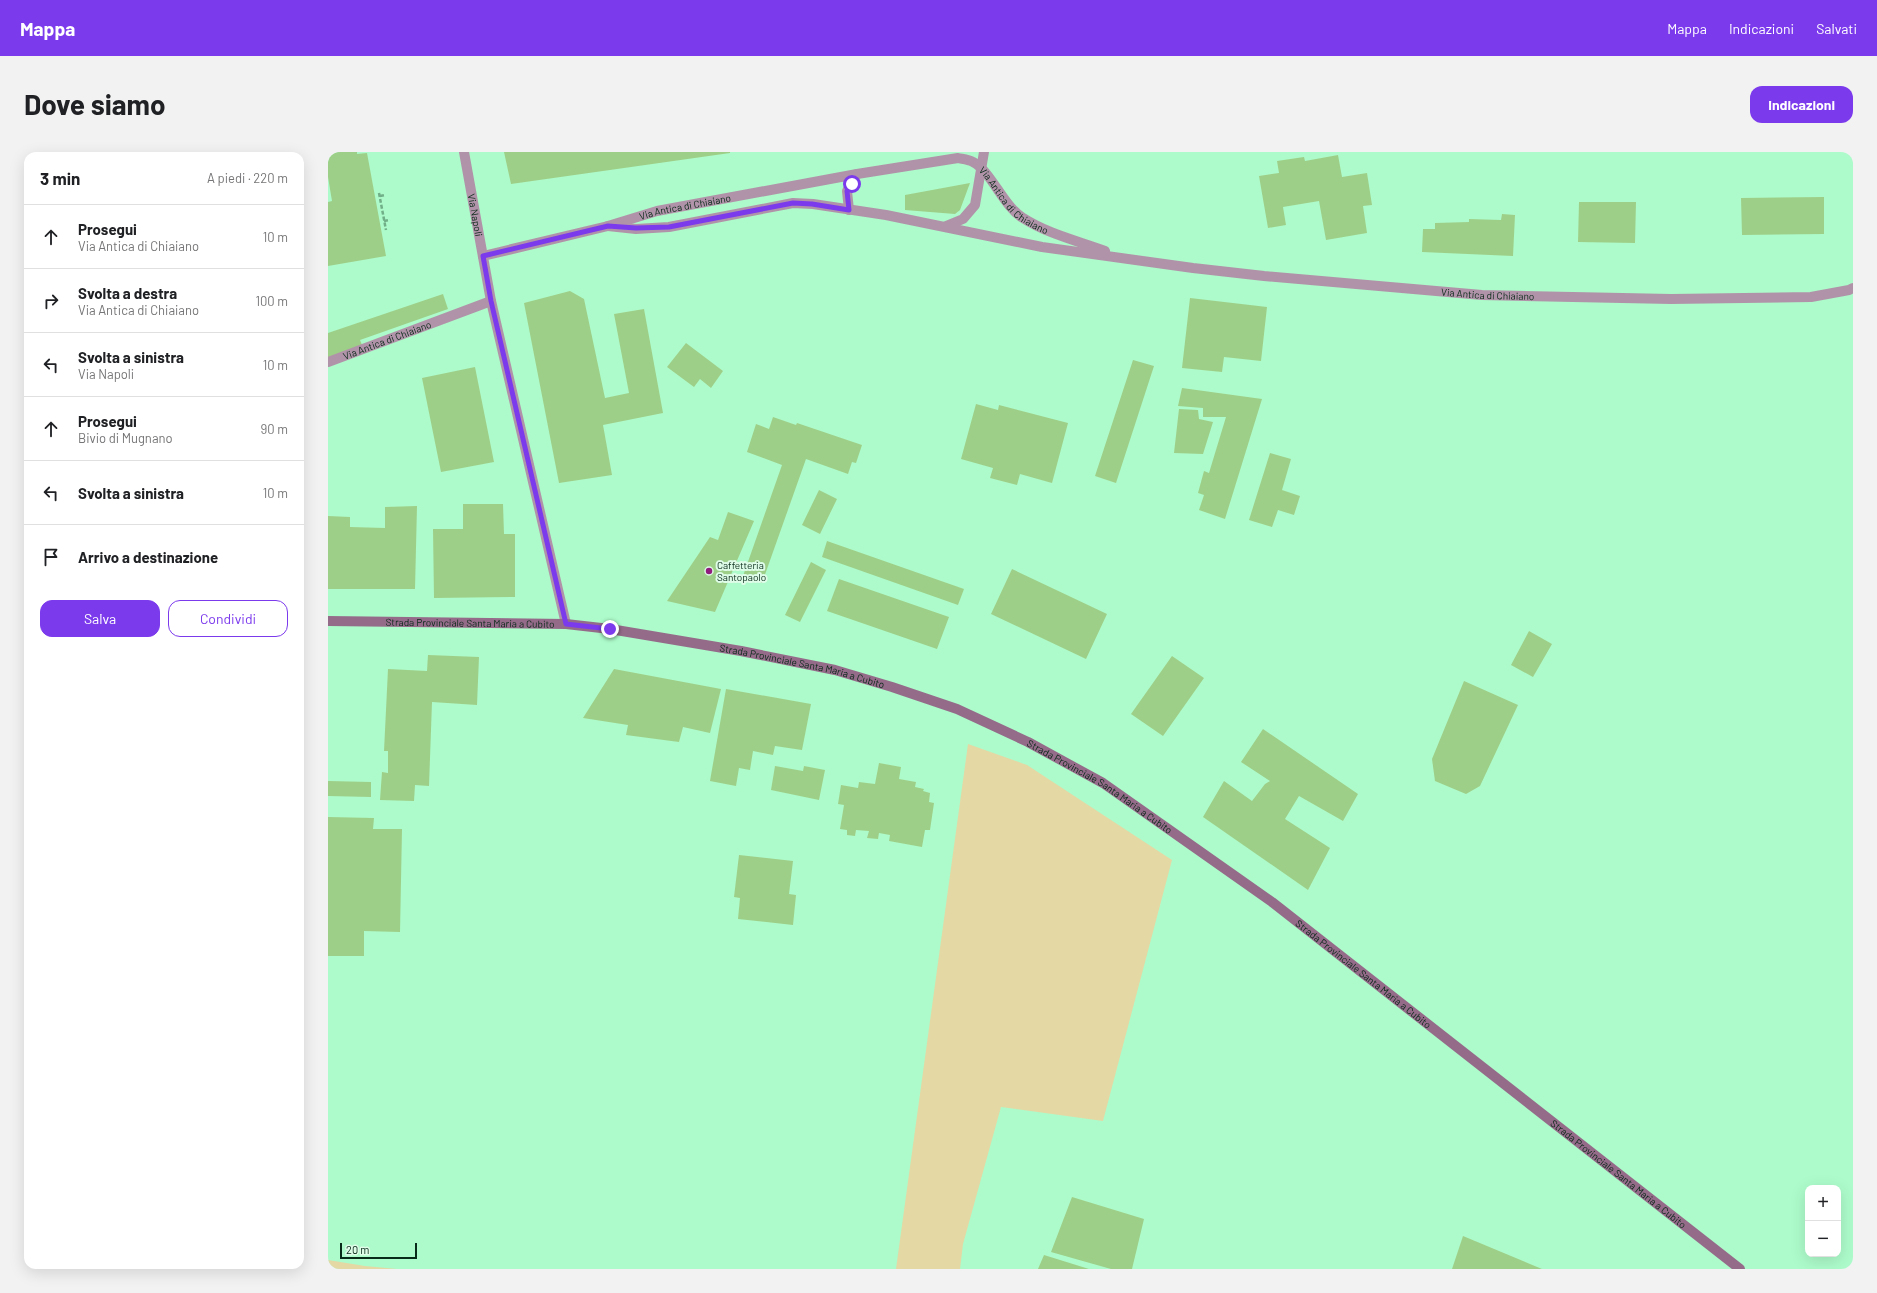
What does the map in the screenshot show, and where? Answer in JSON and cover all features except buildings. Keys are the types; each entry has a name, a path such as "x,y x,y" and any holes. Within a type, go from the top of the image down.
{"main road":[{"name":"Strada Provinciale Santa Maria a Cubito","path":"328,621 566,624 610,629 741,650 835,670 892,686 958,709 1028,742 1104,783 1272,902 1740,1269"}],"street":[{"name":"Via Napoli","path":"464,152 491,301 566,624"},
{"path":"946,226 963,219 975,204 984,152"},
{"name":"Via Antica di Chiaiano","path":"483,256 608,226 658,211 857,174 958,158 973,162 982,169 1008,205 1022,218 1040,228 1123,257"},
{"path":"849,210 847,191 857,174"},
{"name":"Via Antica di Chiaiano","path":"608,226 636,228 669,227 793,203 812,204 886,215 946,226 1042,247 1264,276 1482,295 1671,299 1811,297 1853,288"},
{"name":"Via Antica di Chiaiano","path":"328,362 491,301"}],"path":[{"path":"379,193 385,228 380,227"},
{"path":"375,200 385,195"},
{"path":"378,212 382,211"},
{"path":"384,221 390,220"}],"shaded area":[{"path":"968,744 1027,765 1172,860 1103,1121 1001,1107 963,1244 960,1269 896,1269"},
{"path":"328,1260 365,1266 397,1269 328,1269"}],"place":[{"name":"Caffetteria Santopaolo","path":"709,571"}],"route":[{"path":"610,629 566,624 491,301 483,256 608,226 636,228 669,227 793,203 812,204 849,210 847,191 852,184"}]}
